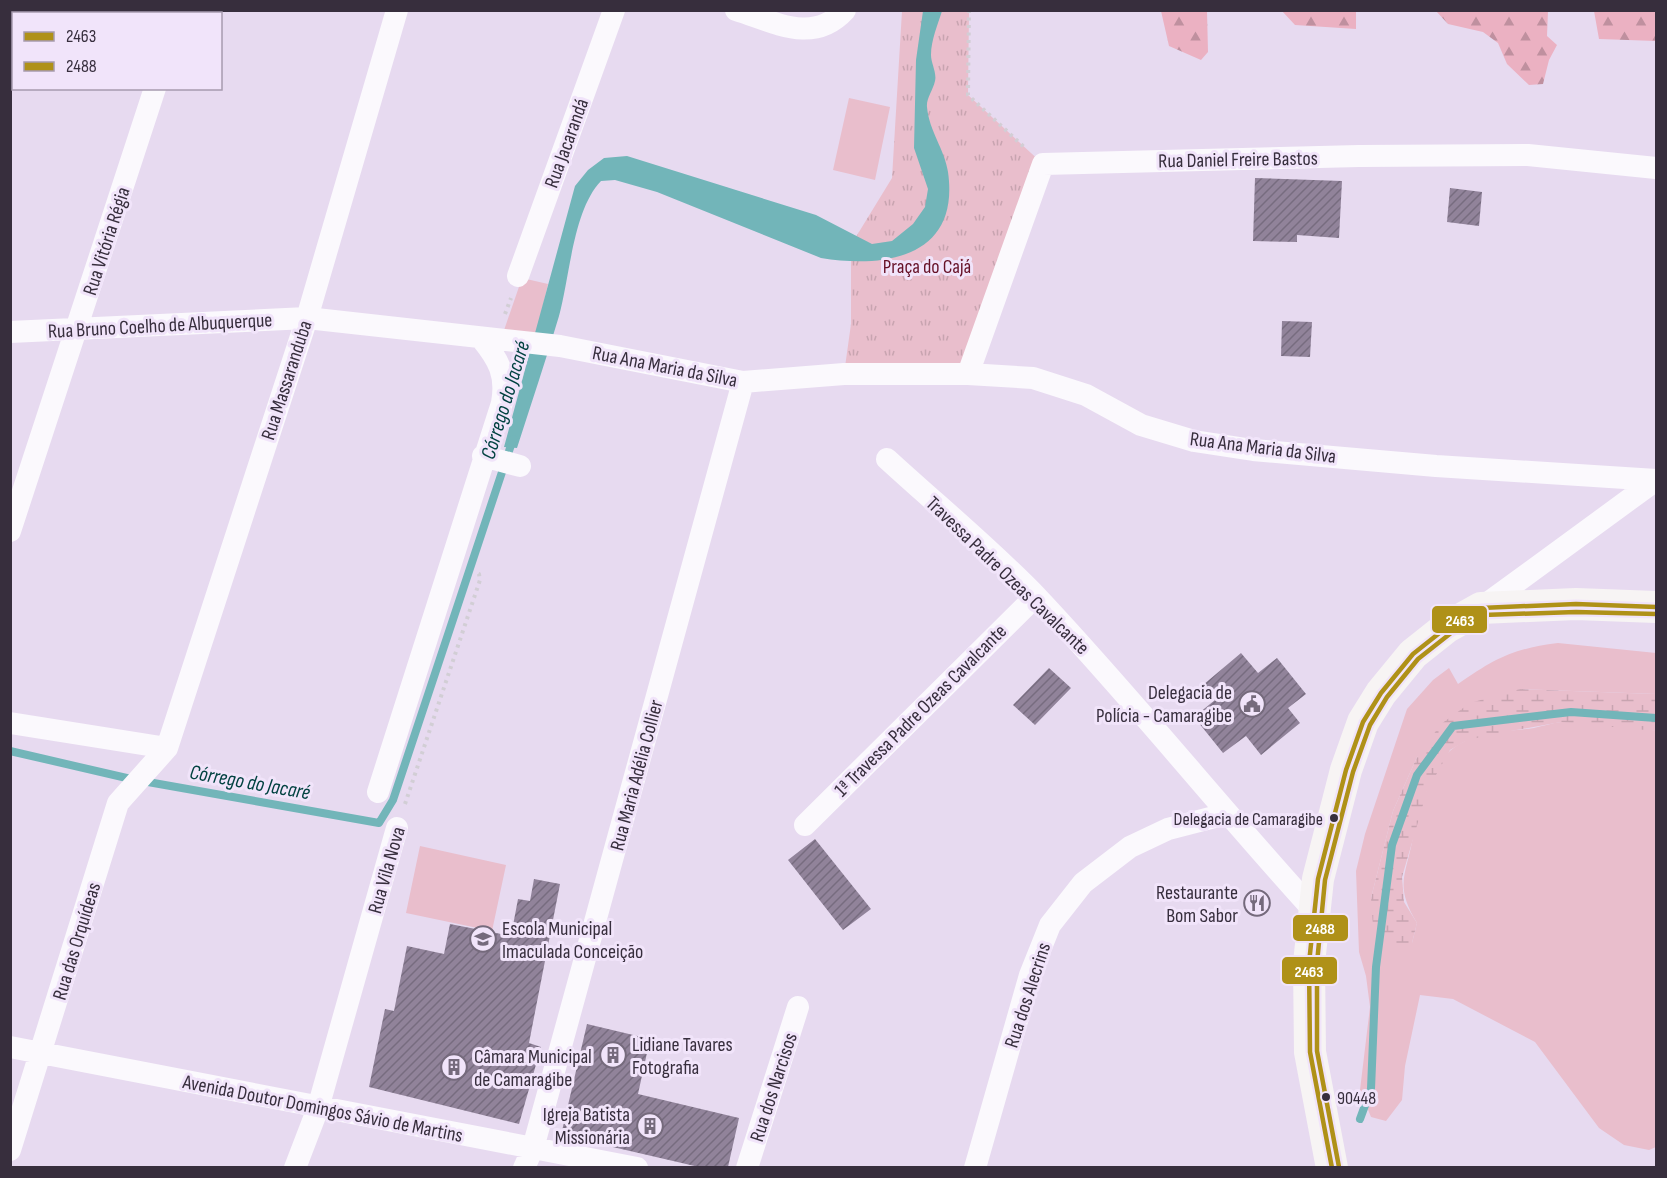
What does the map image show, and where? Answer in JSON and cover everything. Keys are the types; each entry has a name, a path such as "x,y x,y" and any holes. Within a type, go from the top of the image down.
{"street":[{"name":"Rua Massaranduba","path":"165,752 307,318 397,10"},
{"name":"Rua Jacarandá","path":"518,276 614,10"},
{"path":"736,10 807,31 833,23 845,10"},
{"name":"Rua Vitória Régia","path":"10,531 154,90"},
{"name":"Rua Daniel Freire Bastos","path":"1043,164 1347,156 1528,155 1656,168"},
{"path":"968,374 1043,164"},
{"name":"Rua Bruno Coelho de Albuquerque","path":"10,332 307,318 560,346"},
{"path":"378,792 486,457 505,388 503,370 489,339"},
{"name":"Rua Ana Maria da Silva","path":"560,346 742,382 844,374 968,374 1033,378 1086,395 1141,425 1194,441 1253,450 1425,465 1656,480"},
{"name":"Rua Maria Adélia Collier","path":"529,1158 742,382"},
{"path":"486,457 518,465"},
{"name":"Travessa Padre Ozeas Cavalcante","path":"887,459 1036,596 1133,701 1226,814 1315,912"},
{"path":"1332,1167 1310,1052 1310,963 1318,879 1333,816 1363,722 1381,693 1413,654 1447,627 1481,608 1656,480"},
{"name":"1ª Travessa Padre Ozeas Cavalcante","path":"805,825 1036,596"},
{"path":"1481,608 1576,604 1656,607"},
{"path":"10,723 165,752"},
{"name":"Rua das Orquídeas","path":"10,1150 118,803 127,790 165,752"},
{"name":"Rua dos Alecrins","path":"975,1167 1030,975 1050,925 1083,883 1130,847 1168,829 1226,814"},
{"name":"Rua Vila Nova","path":"295,1167 318,1108 397,828"},
{"name":"Rua dos Narcisos","path":"747,1167 798,1007"},
{"name":"Avenida Doutor Domingos Sávio de Martins","path":"10,1047 318,1108 529,1158 637,1167"}],"path":[{"path":"969,10 968,95 1043,164"},
{"name":"Rua Vila Nova","path":"397,828 480,580 479,574"}],"green space":[{"name":"Praça do Cajá","path":"902,11 969,11 968,95 1043,164 968,374 844,374 851,324 851,245 892,178"},
{"path":"1161,11 1207,11 1208,52 1201,60 1169,46"},
{"path":"1282,11 1356,11 1356,29 1295,25"},
{"path":"1436,11 1548,11 1547,36 1557,45 1549,60 1543,84 1529,85 1507,64 1498,43 1483,32 1448,24"},
{"path":"1594,11 1656,11 1656,41 1599,39"},
{"path":"849,98 890,107 875,180 833,170"},
{"path":"522,278 548,284 534,344 501,339"},
{"path":"1558,643 1656,653 1656,694 1520,689 1417,757 1393,811 1371,898 1412,943 1417,923 1406,899 1404,880 1415,827 1432,778 1444,757 1460,744 1491,733 1561,722 1609,724 1656,731 1656,1147 1649,1150 1624,1145 1599,1128 1535,1042 1453,999 1420,995 1405,1066 1402,1100 1386,1121 1371,1117 1360,1090 1370,1007 1366,976 1359,952 1356,871 1365,834 1407,709 1433,680 1449,668 1458,684 1483,667 1505,656 1528,648"},
{"path":"1520,689 1655,694 1656,731 1561,722 1483,736 1464,742 1450,750 1427,791 1402,877 1404,902 1417,923 1412,943 1403,953 1373,926 1371,898 1393,811 1417,757 1441,724 1470,703"},
{"path":"420,846 506,865 492,931 406,913"}],"shaded area":[{"name":"Córrego do Jacaré","path":"923,11 942,11 931,49 935,78 927,107 928,116 948,172 949,200 942,222 930,239 914,251 893,258 846,261 821,258 657,192 615,180 601,181 592,193 578,226 559,316 517,448 504,447 575,186 588,170 604,158 627,156 816,215 872,244 892,241 913,224 925,207 928,189 914,148 916,60"}],"building":[{"path":"1255,178 1342,181 1339,238 1297,235 1297,242 1253,241"},
{"path":"1450,188 1482,192 1479,226 1447,222"},
{"path":"1282,321 1312,322 1310,357 1281,356"},
{"name":"Delegacia de Polícia - Camaragibe","path":"1241,653 1258,673 1277,658 1306,694 1288,708 1300,723 1261,755 1246,736 1223,753 1194,717 1215,700 1203,685"},
{"path":"1049,668 1071,688 1035,725 1013,705"},
{"path":"815,839 871,909 843,930 788,860"},
{"path":"534,879 560,884 529,1043 541,1047 519,1124 369,1087 385,1009 394,1011 407,946 444,954 450,924 511,936 518,899 530,901"},
{"name":"Igreja Batista Missionária","path":"587,1024 650,1039 638,1094 739,1118 728,1167 699,1167 561,1135"}],"waterway":[{"name":"Córrego do Jacaré","path":"10,751 131,779 379,823 393,800 513,439"},
{"path":"1360,1119 1371,1089 1376,967 1392,845 1417,775 1453,726 1571,712 1656,718"}],"transit line":[{"name":"2463","path":"1332,1168 1310,1052 1309,963 1318,879 1346,770 1363,722 1381,693 1413,654 1447,627 1481,608 1576,604 1656,607"},
{"name":"2488","path":"1339,1167 1317,1051 1317,963 1325,880 1353,772 1370,725 1387,697 1418,659 1451,633 1483,615 1576,612 1656,614"}],"place":[{"name":"Delegacia de Polícia - Camaragibe","path":"1252,704"},
{"name":"Delegacia de Camaragibe","path":"1334,818"},
{"name":"Restaurante Bom Sabor","path":"1257,903"},
{"name":"Escola Municipal Imaculada Conceição","path":"483,939"},
{"name":"Lidiane Tavares Fotografia","path":"613,1055"},
{"name":"Câmara Municipal de Camaragibe","path":"454,1067"},
{"name":"90448","path":"1326,1097"},
{"name":"Igreja Batista Missionária","path":"650,1126"}]}
